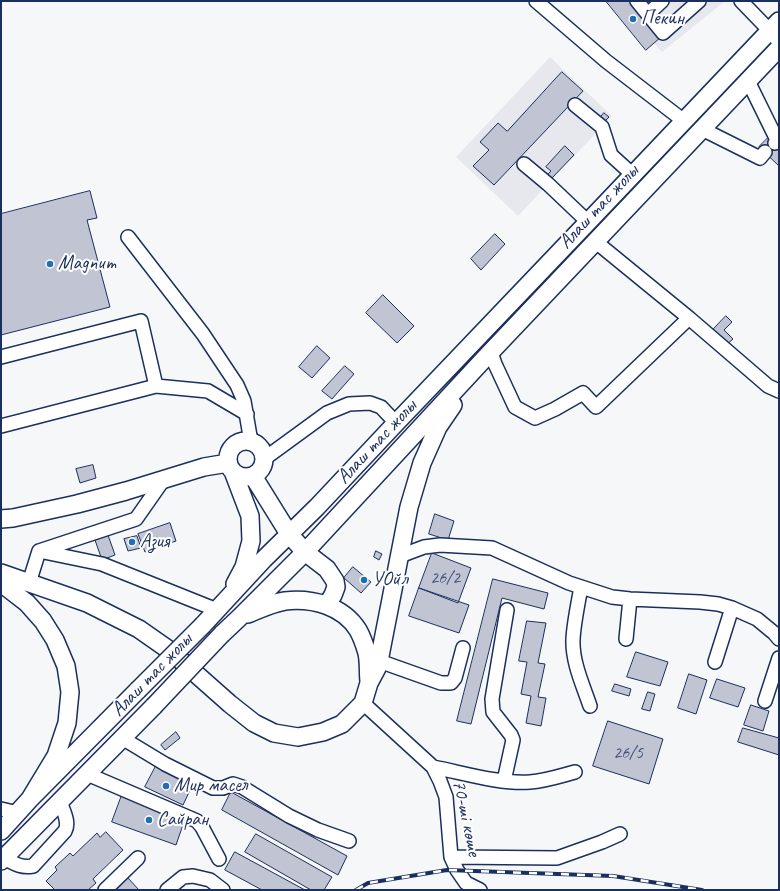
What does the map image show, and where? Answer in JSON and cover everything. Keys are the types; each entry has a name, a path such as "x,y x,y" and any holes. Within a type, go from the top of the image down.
{"main road":[{"name":"Алаш тас жолы","path":"1,831 30,799 203,625 264,559 317,507 684,121 776,31"},
{"name":"Алаш тас жолы","path":"3,860 154,706 222,634 305,552 488,355 779,48"},
{"path":"1,574 87,603 140,629 169,650 230,704 254,723 274,733 298,737 323,732 342,724 363,703 369,683 377,668 410,507 422,463 438,427 488,355"},
{"path":"1,531 7,518 77,504 126,491 204,467 231,468 243,477 253,476 261,469 264,459 260,448 251,442 238,442 233,446 228,457 231,468 250,516 251,541 244,567 221,606"},
{"path":"253,476 289,534 305,552 327,569 335,581 336,587 327,605"},
{"path":"1,574 43,621 55,640 66,666 70,692 67,723 56,756 30,799"},
{"path":"239,618 266,606 285,601 308,600 327,605 347,617 359,631 368,655 369,683"}],"lane":[{"path":"536,1 606,61 684,121"},
{"path":"638,1 663,34 699,1"},
{"path":"648,14 662,1"},
{"path":"741,1 776,31"},
{"path":"748,81 777,140 775,143"},
{"path":"574,105 602,127 611,154 633,175"},
{"path":"702,129 760,158 765,152"},
{"path":"524,164 548,184 588,222"},
{"path":"128,236 203,334 237,385 244,401 251,442"},
{"path":"596,242 689,318 768,386 779,392"},
{"path":"488,355 495,364 515,407 535,418 555,409 583,393 596,407 689,318"},
{"path":"1,357 141,321 156,386"},
{"path":"1,426 156,386 208,391 247,414"},
{"path":"264,459 327,413 349,404 370,402 381,406 396,423"},
{"path":"39,551 136,519 164,479"},
{"path":"400,556 424,547 440,545 492,548 569,583 612,597 700,602 718,604 732,608 757,619 779,639"},
{"path":"39,551 102,564 221,606"},
{"path":"29,583 39,551"},
{"path":"581,587 573,640 576,664 590,706"},
{"path":"626,639 630,599"},
{"path":"715,662 732,608"},
{"path":"504,781 513,740 493,712 492,706 507,610"},
{"path":"379,661 441,683 451,683 456,678 463,648"},
{"path":"765,701 779,658"},
{"name":"70-ші көше","path":"363,703 433,767 446,797 451,857 457,870 466,883 480,890"},
{"path":"122,738 165,764 213,788 223,788 233,784 242,787 289,816 318,830 349,841"},
{"path":"433,767 504,781 529,782 545,780 574,772"},
{"path":"87,774 197,822 202,827 220,859"},
{"path":"3,860 19,866 33,866 68,827 60,801"},
{"path":"1,809 18,813"},
{"path":"451,857 557,858 620,834"},
{"path":"105,890 138,858"},
{"path":"167,890 183,877 193,876 210,880 223,890"}],"shaded area":[{"path":"617,1 725,1 662,52"},
{"path":"550,57 612,116 518,216 456,157"}],"building":[{"name":"Пекин","path":"606,1 631,1 661,37 646,50"},
{"path":"562,72 583,91 494,185 473,166 489,150 480,142 498,123 507,131"},
{"path":"604,113 609,117 604,122 600,118"},
{"path":"769,137 779,147 779,166 759,147"},
{"path":"565,146 574,155 551,179 547,175 551,171 546,167"},
{"name":"Magnum","path":"90,191 97,218 87,220 110,307 1,335 1,214"},
{"path":"495,234 505,244 481,270 471,259"},
{"path":"383,295 414,326 397,343 366,313"},
{"path":"726,316 732,322 724,330 733,339 724,347 710,333"},
{"path":"317,346 330,358 312,378 299,367"},
{"path":"345,366 354,374 332,399 322,391"},
{"path":"93,465 96,478 80,483 76,469"},
{"path":"435,514 454,521 448,540 429,534"},
{"path":"170,523 176,541 145,552 138,534"},
{"path":"108,535 115,555 102,560 95,540"},
{"name":"Азия","path":"137,536 141,548 128,551 124,539"},
{"path":"376,551 382,554 379,560 374,557"},
{"path":"432,553 471,568 458,603 419,588"},
{"path":"353,567 371,582 361,593 344,578"},
{"path":"493,579 548,593 544,609 502,598 471,724 457,721"},
{"path":"419,588 469,605 459,633 409,616"},
{"path":"527,621 546,623 538,663 545,664 538,697 546,698 541,726 526,723 531,696 521,694 527,662 519,661"},
{"path":"636,652 668,662 660,686 627,677"},
{"path":"689,674 707,680 696,714 678,708"},
{"path":"717,679 745,688 738,707 710,698"},
{"path":"615,684 631,689 629,696 612,691"},
{"path":"648,692 655,694 650,711 642,709"},
{"path":"751,705 769,711 763,731 744,725"},
{"path":"608,721 663,739 649,784 593,766"},
{"path":"743,728 779,738 779,755 738,742"},
{"path":"176,732 180,738 165,750 161,745"},
{"path":"156,766 193,784 183,805 145,787"},
{"path":"231,792 347,856 338,875 222,810"},
{"name":"Сайран","path":"122,795 185,819 176,845 112,822"},
{"path":"106,832 123,850 93,879 96,883 88,890 55,890 46,881 57,870 55,867 70,853 73,856 97,833 100,837"},
{"path":"256,834 332,877 324,890 311,890 245,852"},
{"path":"235,852 305,890 262,890 225,870"},
{"path":"128,878 139,890 116,890"}],"railway":[{"path":"356,890 368,883 447,870 613,876 702,890"}],"place":[{"name":"Пекин","path":"633,19"},
{"name":"Magnum","path":"50,264"},
{"name":"Азия","path":"132,542"},
{"name":"УОйл","path":"364,580"},
{"name":"Мир масел","path":"166,786"},
{"name":"Сайран","path":"149,820"}]}
